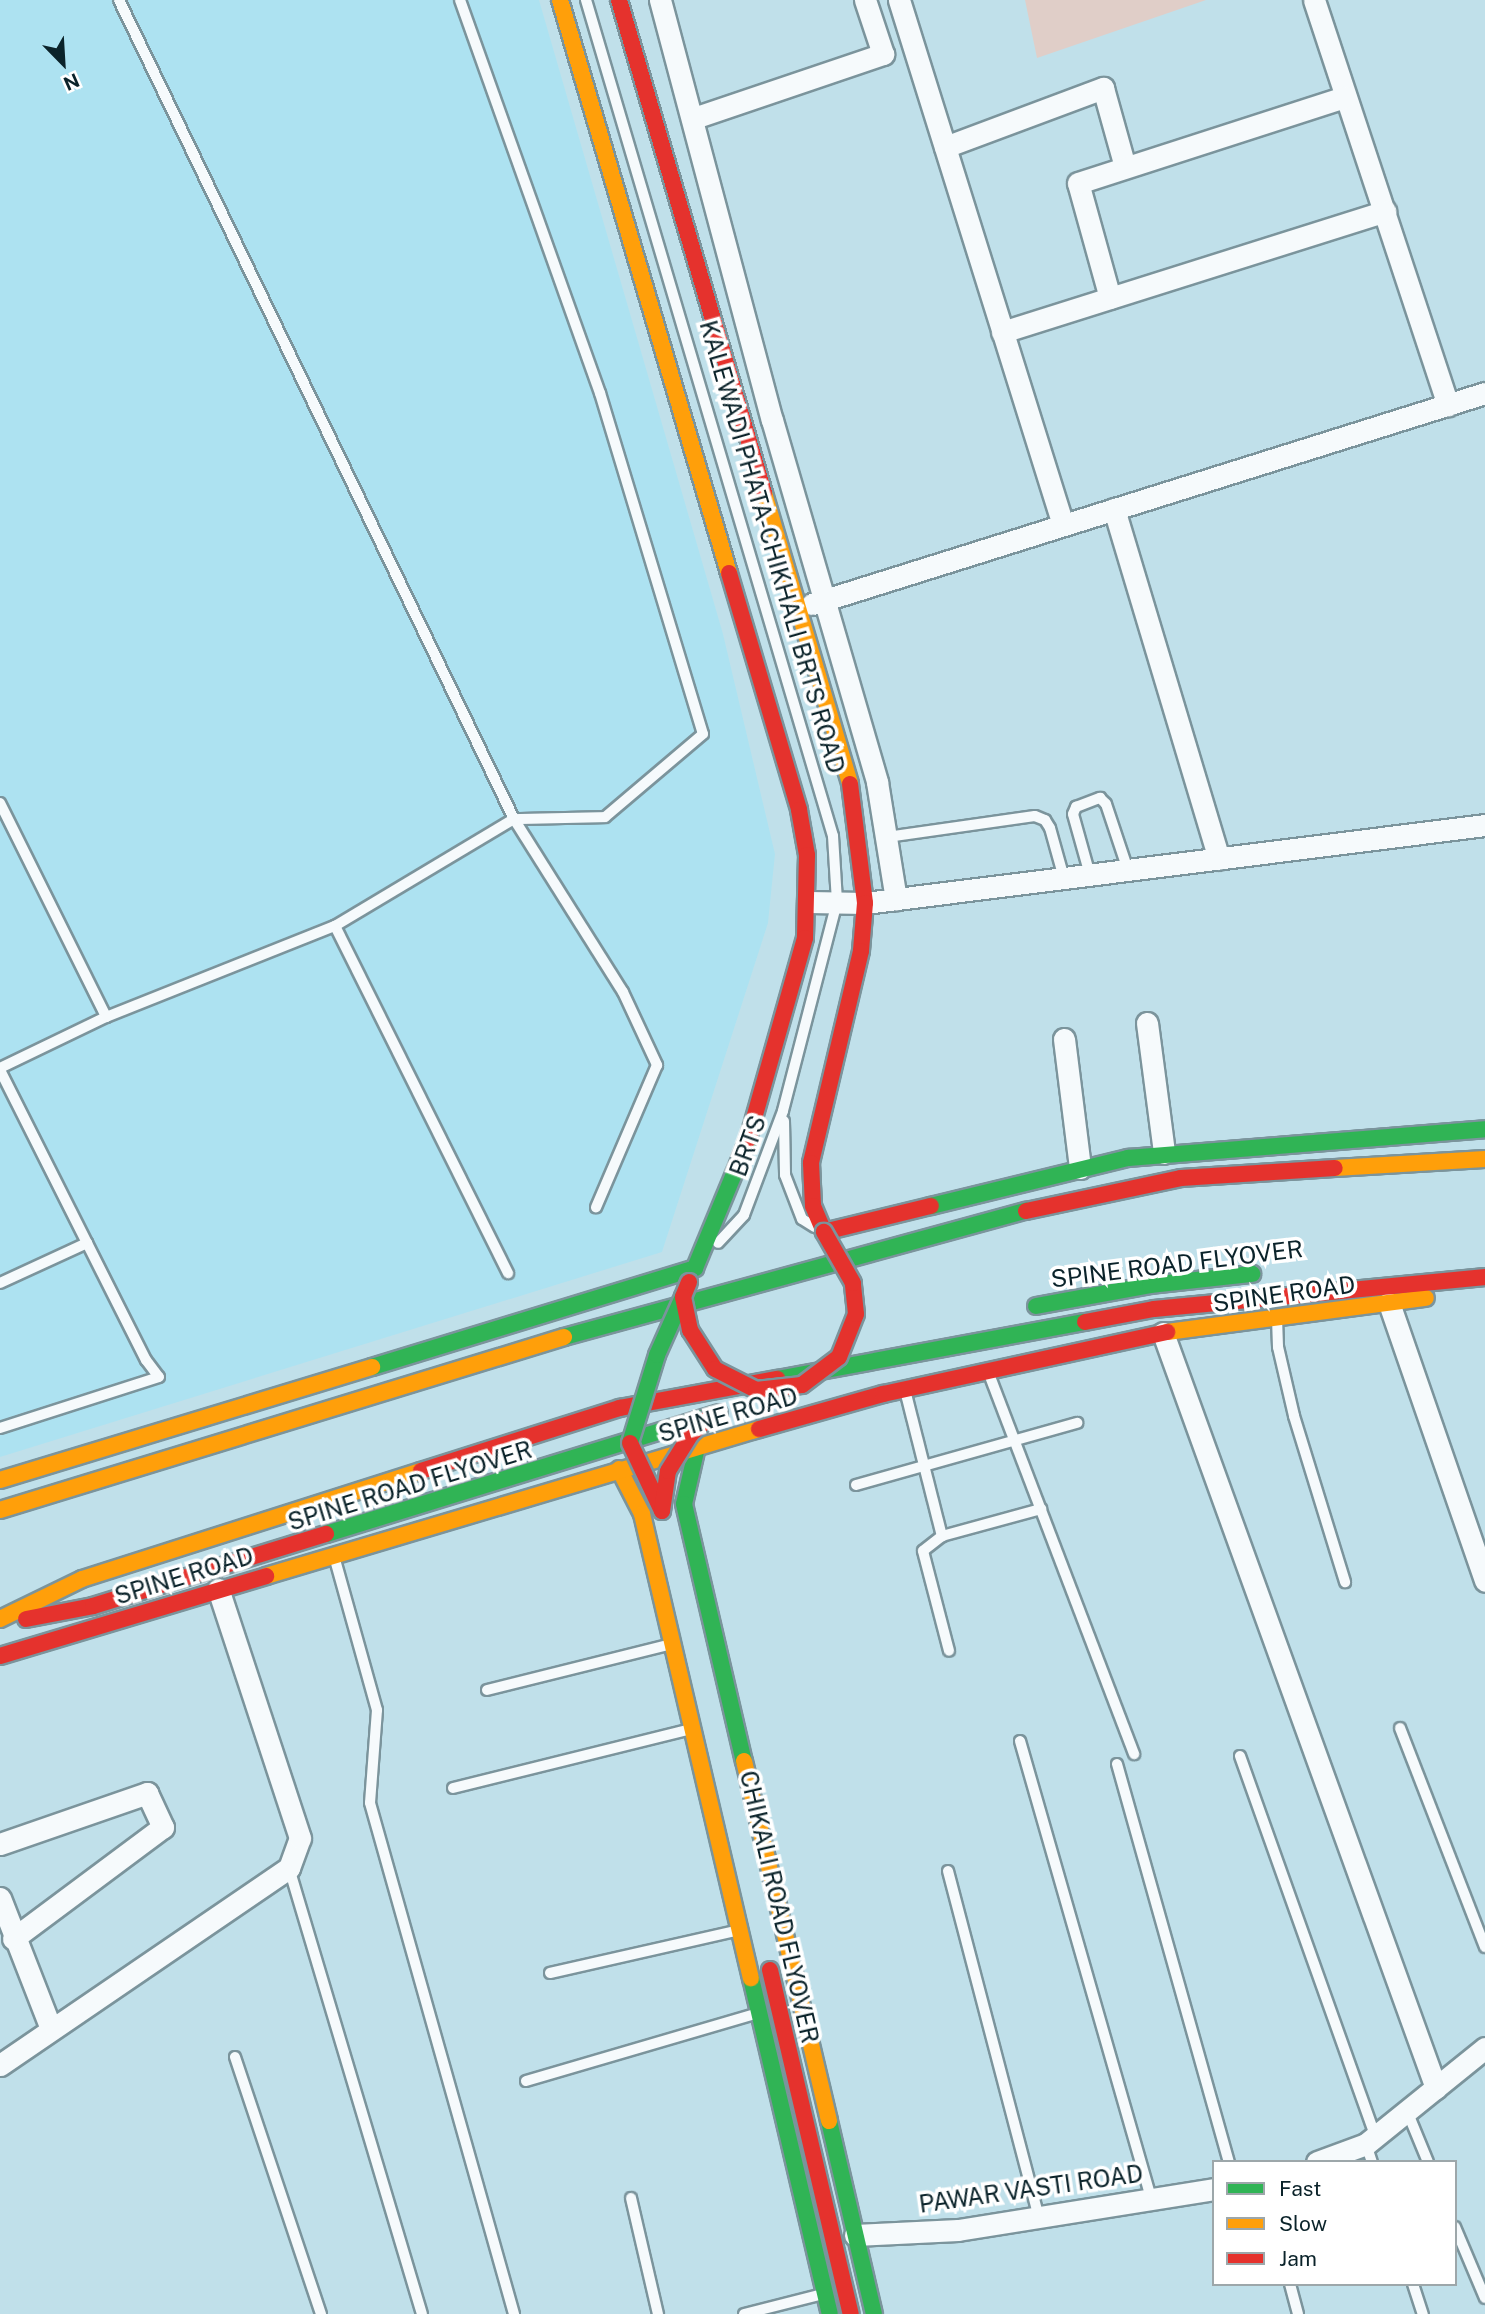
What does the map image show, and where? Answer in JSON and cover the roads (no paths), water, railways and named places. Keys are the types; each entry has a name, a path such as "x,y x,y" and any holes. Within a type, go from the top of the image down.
{"main road":[{"path":"560,0 799,810 809,902 806,938 772,1065 735,1179 657,1354 630,1443 664,1518 668,1471 691,1434 710,1417"},
{"name":"SPINE ROAD FLYOVER","path":"0,1625 93,1606 710,1417 816,1378 839,1357 853,1329 856,1298 847,1269 824,1232 813,1206 811,1163 860,951 865,903 854,798 619,0"},
{"path":"824,1232 1080,1168 1164,1153 1485,1129"},
{"path":"0,1510 635,1315 1069,1200 1181,1178 1485,1159"},
{"name":"SPINE ROAD FLYOVER","path":"1015,1311 1150,1285 1272,1272"},
{"name":"SPINE ROAD","path":"0,1619 82,1579 620,1408 1156,1309 1485,1277"},
{"path":"0,1480 689,1282"},
{"name":"SPINE ROAD FLYOVER","path":"689,1282 696,1345 715,1369 749,1388 787,1390"},
{"name":"SPINE ROAD","path":"0,1656 619,1469 905,1390 1163,1333 1485,1292"},
{"path":"1156,1309 1163,1333"},
{"name":"SPINE ROAD FLYOVER","path":"839,1357 913,1336"},
{"path":"697,1447 684,1504 874,2314"},
{"path":"619,1469 642,1514 830,2314"},
{"name":"CHIKALI ROAD FLYOVER","path":"765,1947 851,2314"}],"street":[{"path":"660,0 694,118 744,316 877,782 895,899"},
{"path":"694,118 883,54 865,0"},
{"path":"899,0 1063,525"},
{"path":"1314,0 1448,405"},
{"path":"944,147 1103,88 1125,167"},
{"path":"1110,298 1078,183 1345,97"},
{"path":"1002,332 1385,211"},
{"path":"798,608 1485,393"},
{"path":"1114,509 1219,859"},
{"path":"809,902 865,903 1485,825"},
{"path":"1147,1023 1164,1153"},
{"path":"1064,1039 1080,1168"},
{"path":"1389,1303 1485,1581"},
{"path":"1163,1333 1436,2088"},
{"path":"0,2065 289,1868 300,1838 218,1589"},
{"path":"0,1844 147,1793 163,1827 13,1939"},
{"path":"0,1898 13,1939 51,2029"},
{"path":"1324,2160 1371,2147 1407,2111 1485,2048"},
{"name":"PAWAR VASTI ROAD","path":"855,2235 957,2230 1212,2189"}],"lane":[{"path":"120,0 514,819 623,992 657,1065 596,1207"},
{"path":"0,1428 159,1377 146,1360 0,1069 106,1017 335,926 514,819 605,817 703,734 600,393 460,0"},
{"name":"KALEWADI PHATA-CHIKHALI BRTS ROAD","path":"586,0 834,835 837,902 783,1111"},
{"path":"1090,875 1073,814 1076,807 1100,798 1106,804 1128,870"},
{"path":"0,803 106,1017"},
{"path":"887,837 1035,816 1045,820 1050,828 1064,878"},
{"path":"335,926 508,1273"},
{"name":"BRTS","path":"689,1282 744,1215 783,1111"},
{"name":"BRTS","path":"783,1111 785,1175 802,1219 824,1232"},
{"path":"0,1283 87,1243"},
{"path":"1277,1318 1278,1347 1294,1416 1345,1582"},
{"path":"988,1373 1134,1754"},
{"path":"905,1390 942,1536"},
{"path":"856,1485 1077,1423"},
{"path":"949,1651 923,1551 942,1536 1041,1509"},
{"path":"333,1555 377,1710 370,1803 514,2314"},
{"path":"487,1690 673,1643"},
{"path":"1400,1728 1485,1947"},
{"path":"453,1788 693,1729"},
{"path":"1020,1741 1151,2199"},
{"path":"1240,1756 1371,2147"},
{"path":"1116,1764 1228,2160"},
{"path":"289,1868 422,2314"},
{"path":"947,1871 1040,2217"},
{"path":"550,1973 740,1930"},
{"path":"526,2081 759,2013"},
{"path":"235,2057 321,2314"},
{"path":"1407,2111 1427,2160"},
{"path":"631,2198 658,2314"},
{"path":"1457,2232 1485,2298"},
{"path":"1291,2286 1298,2314"},
{"path":"1414,2286 1423,2314"},
{"path":"744,2314 825,2294"}]}
